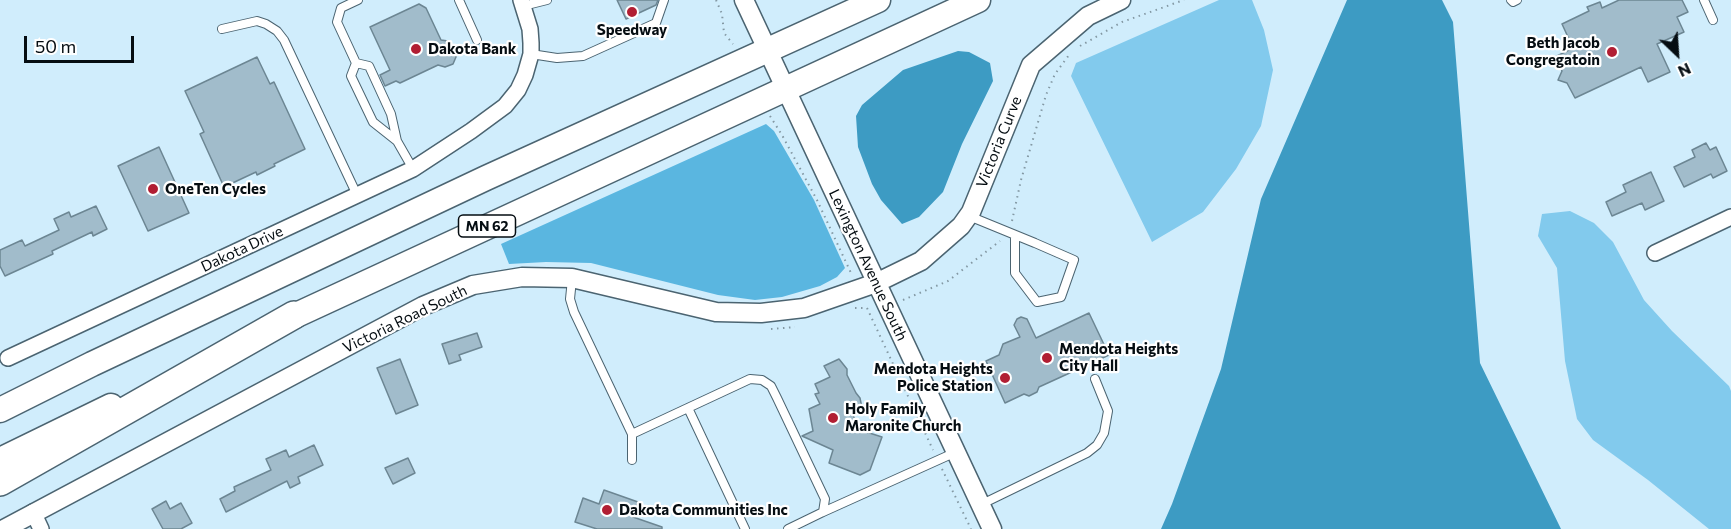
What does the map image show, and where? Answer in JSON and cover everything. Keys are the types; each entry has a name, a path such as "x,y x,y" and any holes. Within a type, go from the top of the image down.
{"highway":[{"name":"MN 62","path":"0,410 92,364 477,183 878,0"},
{"name":"MN 62","path":"0,460 294,315 978,0"},
{"path":"0,482 294,315"}],"street":[{"name":"Lexington Avenue South","path":"744,0 992,529"},
{"name":"Victoria Curve","path":"876,283 921,261 961,226 968,216 1031,65 1088,16 1121,0"},
{"path":"522,3 530,29 531,54"},
{"name":"Dakota Drive","path":"8,358 413,169 504,106 518,90 531,54"},
{"path":"1655,253 1731,217"},
{"name":"Victoria Road South","path":"4,529 423,306 473,285 522,277 572,278 716,312 761,313 804,308 876,283"},
{"path":"33,512 41,529"}],"lane":[{"path":"358,0 341,8 337,22 356,63 351,75 373,122 397,141"},
{"path":"459,0 477,40"},
{"path":"522,3 547,0"},
{"path":"531,54 558,58 583,56 656,23 664,0"},
{"path":"1511,0 1513,2 1516,0"},
{"path":"1704,0 1713,20"},
{"path":"222,29 257,21 277,31 284,40 357,195"},
{"path":"356,63 369,66 392,114 397,141 413,169"},
{"path":"968,216 1074,260 1061,297 1037,302 1015,273 1011,234"},
{"path":"572,278 570,299 574,312 632,434 632,460"},
{"path":"632,434 750,379 762,380 771,387 825,499 823,512"},
{"path":"980,505 1087,453 1097,445 1104,433 1108,411 1095,380"},
{"path":"688,408 745,529"},
{"path":"788,529 956,452"}],"path":[{"path":"716,0 722,14 724,33 743,62"},
{"path":"909,299 948,281 1011,234 1022,180 1046,95 1055,74 1073,50 1122,22 1184,0"},
{"path":"762,100 817,200 846,264"},
{"path":"853,308 867,308 971,529"},
{"path":"771,330 798,326"}],"shaded area":[{"path":"1219,0 1252,0 1264,30 1273,70 1261,126 1236,169 1203,212 1152,242 1071,76 1076,63"},
{"path":"1347,0 1442,0 1453,22 1480,363 1561,529 1161,529 1221,369 1261,199"},
{"path":"958,51 969,52 990,63 993,81 962,144 943,192 919,217 902,224 881,200 872,184 858,147 856,116 862,105 903,70"},
{"path":"766,124 774,131 814,200 845,268 837,277 820,286 782,297 755,300 718,295 591,263 509,264 501,244"},
{"path":"1570,211 1594,223 1613,242 1644,300 1672,331 1729,386 1731,391 1731,529 1709,529 1593,440 1577,419 1565,361 1557,268 1538,236 1542,214"}],"building":[{"name":"Speedway","path":"617,0 658,0 656,5 626,19"},
{"name":"Beth Jacob Congregatoin","path":"1619,0 1682,0 1688,12 1677,17 1684,32 1657,44 1670,72 1648,82 1641,67 1575,98 1567,83 1558,80 1562,71 1555,57 1573,48 1562,24 1589,11 1587,7 1600,2 1602,8"},
{"name":"Dakota Bank","path":"419,4 426,8 441,40 448,41 456,57 453,64 445,67 438,65 400,83 396,81 385,86 380,75 390,70 370,27"},
{"path":"257,57 270,84 274,82 305,149 257,175 256,172 224,187 200,134 204,132 185,91"},
{"path":"1706,143 1710,150 1716,147 1727,171 1713,178 1711,174 1684,187 1674,167 1695,157 1692,150"},
{"name":"OneTen Cycles","path":"159,147 189,213 148,231 118,166"},
{"path":"1651,172 1664,201 1645,210 1642,203 1612,216 1606,202 1626,192 1623,185"},
{"path":"96,206 107,229 93,236 92,232 52,251 53,254 5,276 0,266 0,250 22,240 25,246 59,230 54,219 69,212 71,217"},
{"name":"Mendota Heights City Hall","path":"1089,313 1109,355 1039,387 1037,392 1029,396 1024,394 1005,403 986,361 999,355 1003,344 1020,337 1014,325 1017,319 1021,317 1027,319 1036,338"},
{"path":"477,333 482,347 459,355 461,360 449,364 442,344"},
{"path":"400,359 418,405 396,414 377,368"},
{"name":"Holy Family Maronite Church","path":"839,359 847,369 847,375 860,398 862,408 852,413 860,430 882,437 870,470 860,475 829,463 833,450 802,436 813,431 809,409 820,404 815,394 819,393 815,384 830,377 824,366"},
{"path":"314,445 323,465 298,477 300,483 290,488 287,481 226,512 220,499 235,491 234,487 271,470 266,459 286,450 289,457"},
{"path":"408,458 415,473 393,484 385,468"},
{"name":"Dakota Communities Inc","path":"604,490 638,502 633,517 662,527 662,529 597,529 575,522 583,498 599,504"},
{"path":"166,501 170,509 181,503 192,523 181,529 163,529 152,509"}],"place":[{"name":"Speedway","path":"632,12"},
{"name":"Dakota Bank","path":"416,49"},
{"name":"Beth Jacob Congregatoin","path":"1612,52"},
{"name":"OneTen Cycles","path":"153,189"},
{"name":"Mendota Heights City Hall","path":"1047,358"},
{"name":"Mendota Heights Police Station","path":"1005,378"},
{"name":"Holy Family Maronite Church","path":"833,418"},
{"name":"Dakota Communities Inc","path":"607,510"}]}
